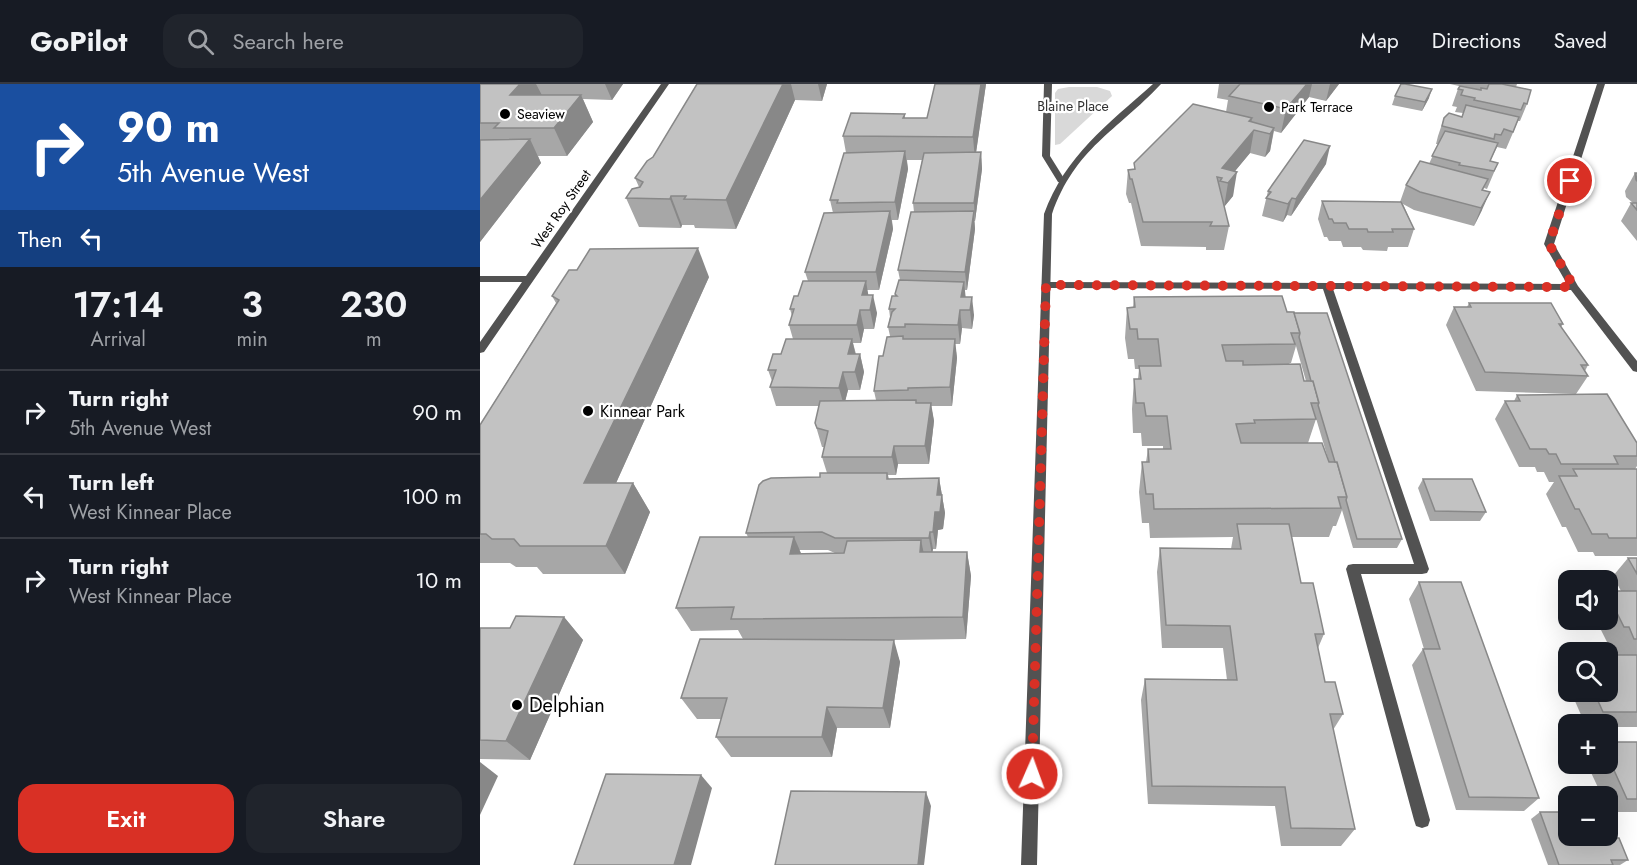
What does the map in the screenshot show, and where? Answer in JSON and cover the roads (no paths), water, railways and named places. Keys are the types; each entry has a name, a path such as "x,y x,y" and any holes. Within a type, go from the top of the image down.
{"street":[{"name":"West Roy Street","path":"480,350 665,84"},
{"path":"1048,84 1046,156 1061,180"},
{"path":"1029,865 1048,214 1061,180 1086,151 1157,84"},
{"path":"1601,84 1549,244 1574,287 1637,368"},
{"path":"480,279 530,279"},
{"path":"1046,285 1574,287"},
{"path":"1327,286 1422,569 1353,569 1422,820"}],"place":[{"name":"Park Terrace","path":"1269,107"},
{"name":"Seaview","path":"505,114"},
{"name":"Kinnear Park","path":"588,411"},
{"name":"Delphian","path":"517,705"}],"park label":[{"name":"Blaine Place","path":"1073,106"}]}
